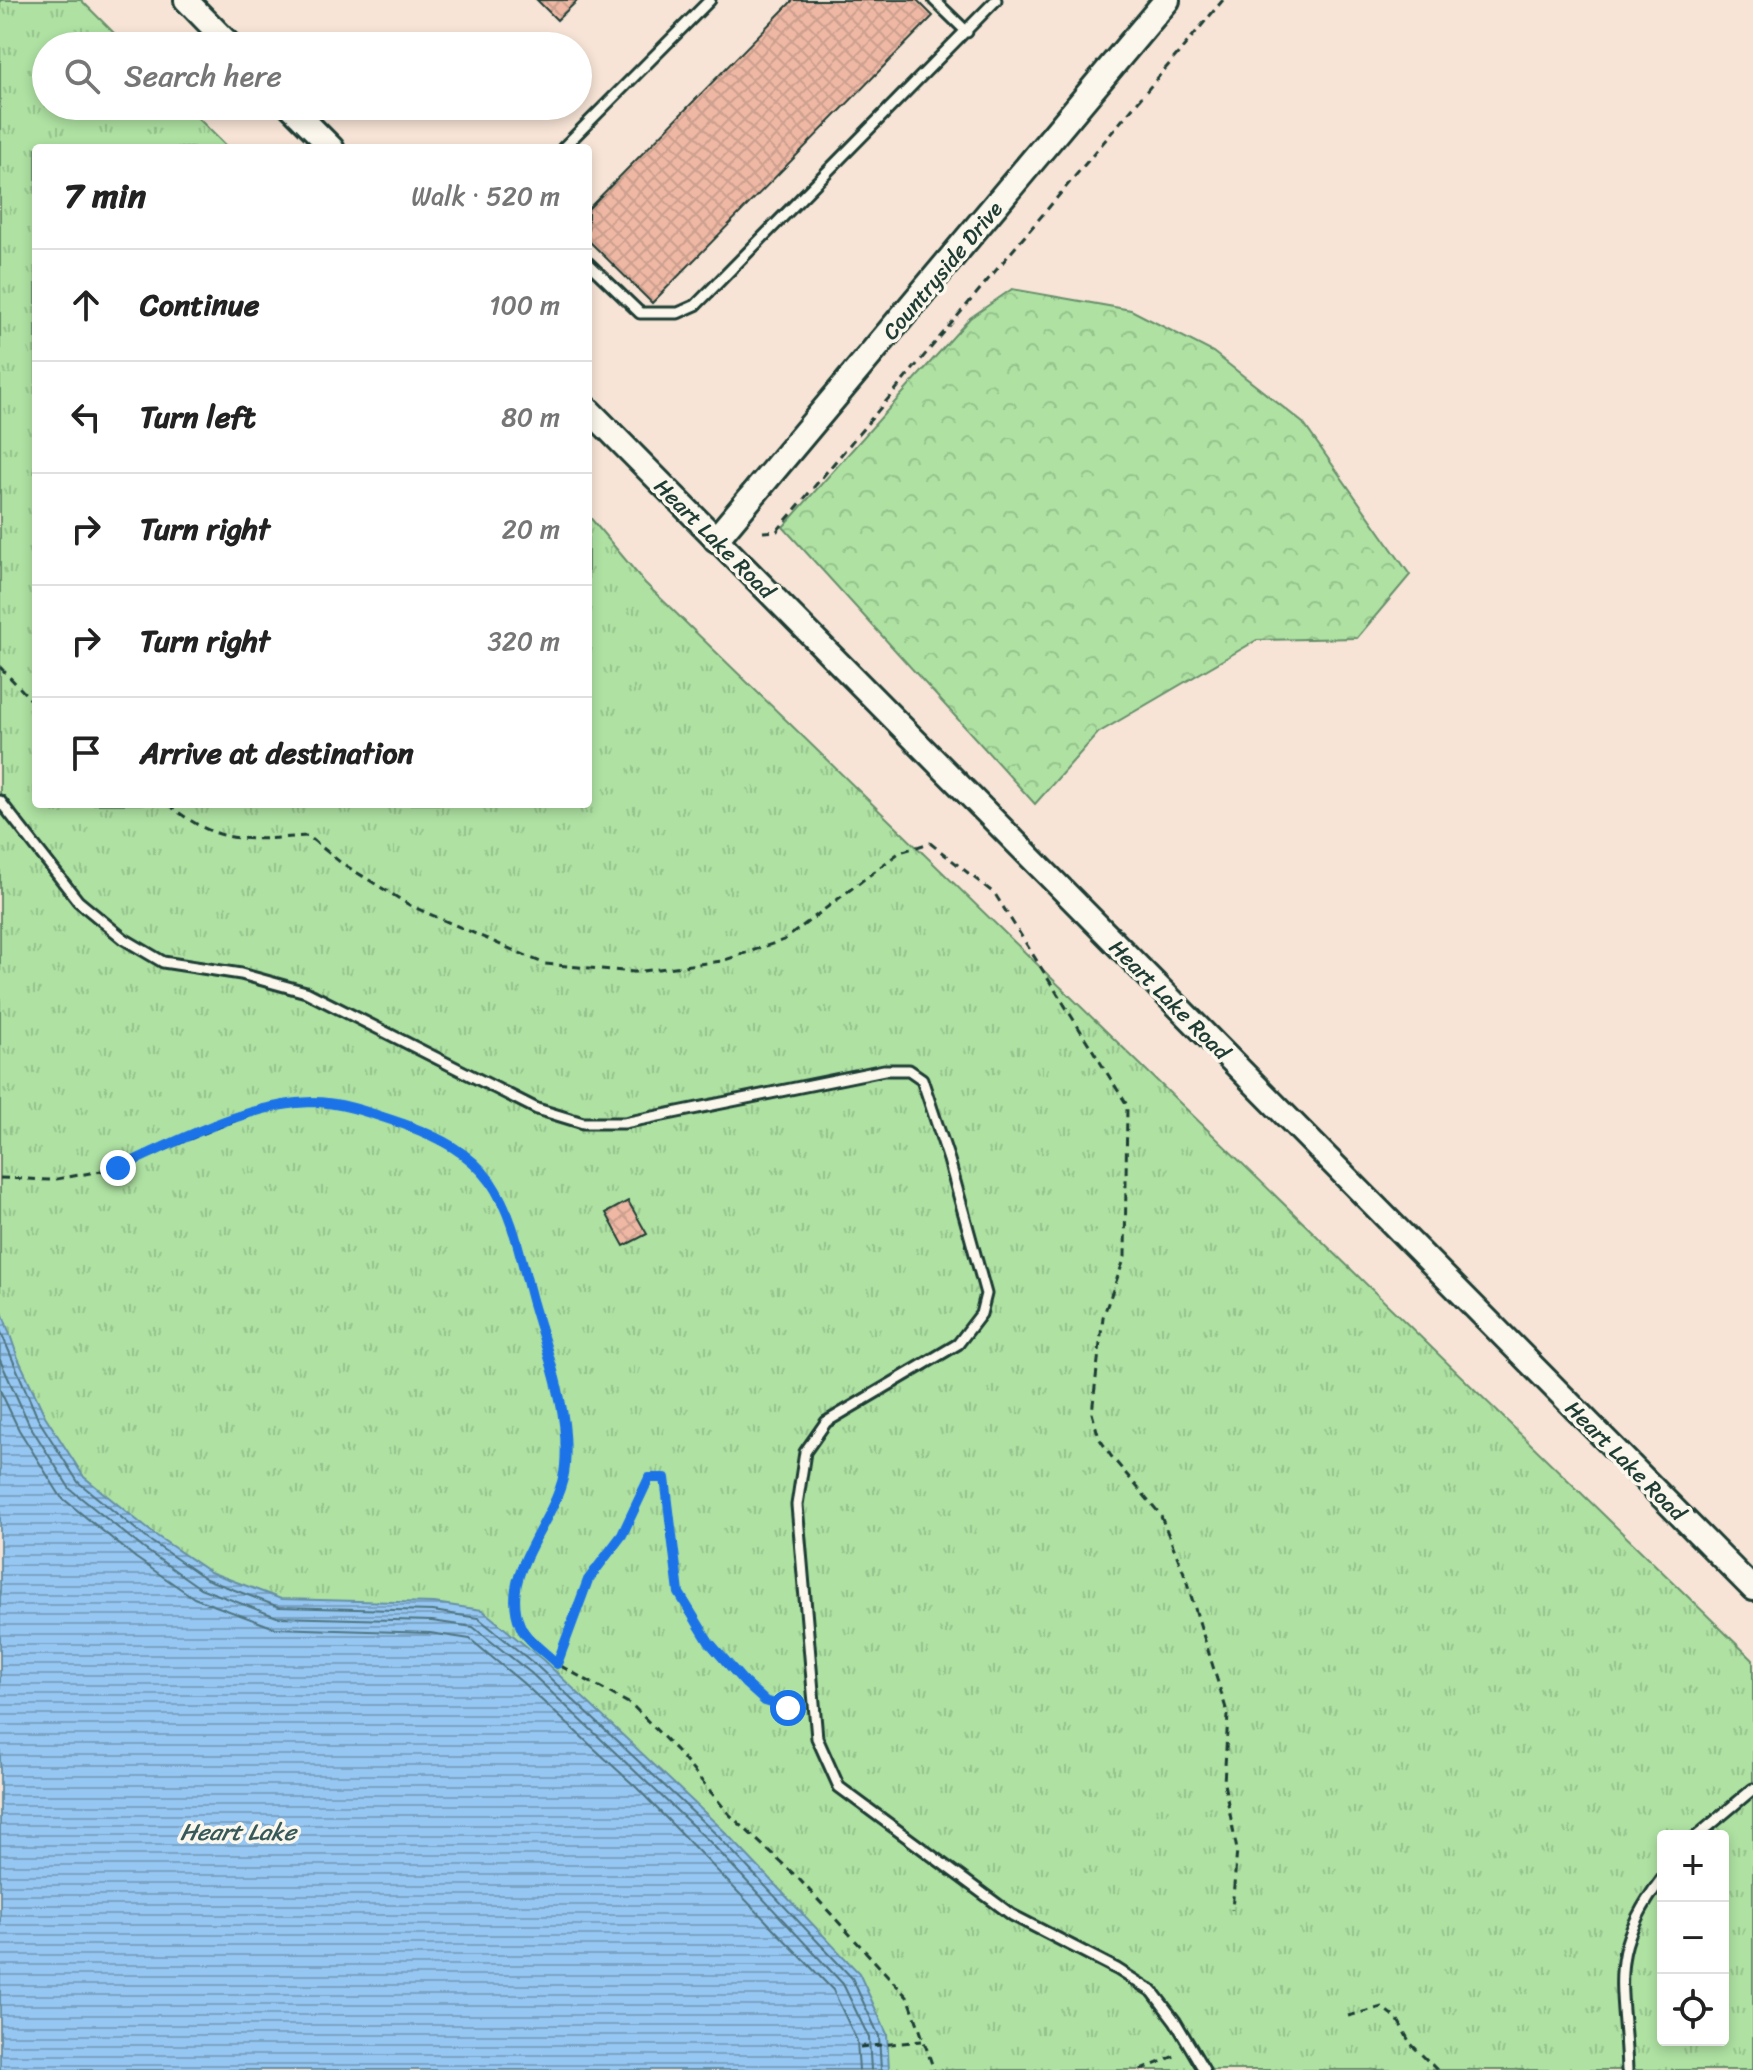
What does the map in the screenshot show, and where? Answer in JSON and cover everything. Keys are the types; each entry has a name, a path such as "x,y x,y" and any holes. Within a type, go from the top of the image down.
{"main road":[{"name":"Countryside Drive","path":"716,539 1167,0"}],"street":[{"path":"186,0 217,32"},
{"path":"304,120 328,144"},
{"name":"Heart Lake Road","path":"592,413 1753,1589"}],"lane":[{"path":"592,119 710,0"},
{"path":"934,0 967,32"},
{"path":"592,267 640,313 678,313 696,305 996,0"},
{"path":"567,144 591,120"},
{"path":"0,801 78,901 124,939 163,962 241,974 306,992 537,1109 572,1119 624,1123 884,1070 909,1070 922,1079 949,1160 986,1294 981,1314 958,1344 826,1422 805,1452 797,1505 817,1706 817,1738 839,1787 1012,1915 1117,1969 1153,1992 1204,2070"},
{"path":"1704,1830 1753,1789"},
{"path":"1627,2070 1620,1977 1627,1936 1657,1887"}],"path":[{"path":"763,532 777,531 1223,0"},
{"path":"0,667 32,701"},
{"path":"173,808 197,828 246,840 308,836 340,862 411,906 545,964 634,972 722,961 784,940 900,852 930,843 995,894 1127,1105 1125,1257 1103,1317 1092,1413 1099,1438 1111,1456 1160,1514 1184,1573 1228,1715 1224,1783 1237,1850 1232,1910"},
{"path":"0,1178 51,1180 118,1168 265,1108 314,1102 376,1114 439,1137 466,1156 488,1179 507,1210 560,1400 565,1467 552,1506 517,1581 515,1604 520,1627 557,1664 632,1705 729,1814 799,1879 909,1999 934,2070"},
{"path":"557,1664 588,1580 622,1535 649,1478 665,1478 679,1593 709,1642 765,1701 788,1708 817,1706"},
{"path":"1348,2016 1382,2007 1398,2020 1410,2043 1437,2070"},
{"path":"860,2047 922,2041"},
{"path":"1141,2070 1192,2050"}],"green space":[{"path":"0,0 81,0 113,32 32,32 32,120 200,120 224,144 32,144 32,808 592,808 592,520 645,583 1753,1660 1753,2070 0,2070"},
{"path":"1012,289 1131,310 1213,352 1303,423 1410,575 1357,638 1257,640 1098,733 1035,804 783,527 970,318"}],"water":[{"name":"Heart Lake","path":"0,1306 18,1358 45,1416 84,1477 154,1534 210,1572 281,1599 434,1603 482,1610 543,1660 723,1830 859,1973 887,2034 889,2070 0,2070"}],"building":[{"path":"537,0 578,0 557,20"},
{"path":"793,0 917,0 933,16 652,303 592,244 592,205"},
{"path":"628,1201 647,1234 624,1246 606,1213"}],"route":[{"path":"118,1168 179,1140 265,1108 314,1102 363,1110 439,1137 466,1156 488,1179 507,1210 560,1400 565,1467 552,1506 517,1581 515,1604 520,1627 557,1664 588,1580 622,1535 649,1478 665,1478 671,1549 679,1593 709,1642 745,1683 765,1701 788,1708"}]}
